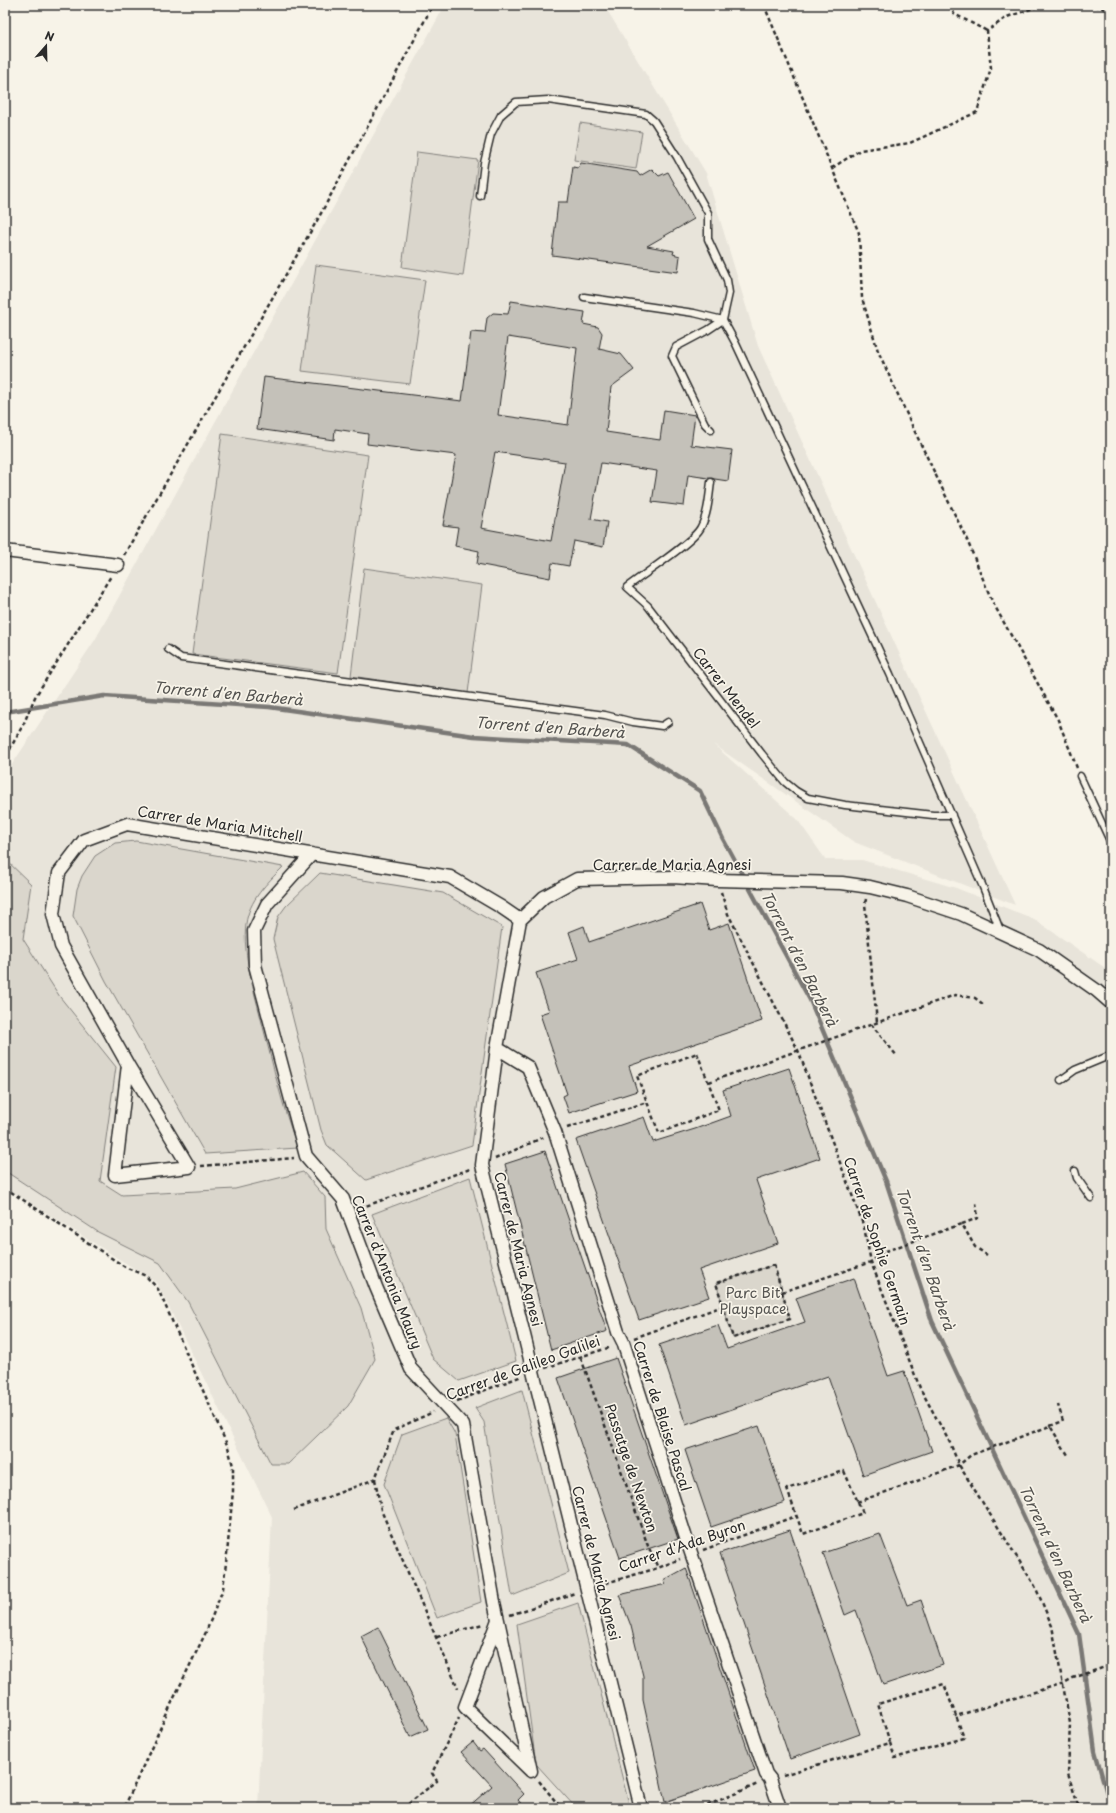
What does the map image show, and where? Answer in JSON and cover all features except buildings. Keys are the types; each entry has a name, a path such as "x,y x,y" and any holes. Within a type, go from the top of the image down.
{"street":[{"path":"5,551 118,565"},
{"name":"Carrer de Maria Mitchell","path":"189,1167 128,1065 61,946 53,914 60,873 84,840 127,824 450,877 502,906 520,920"},
{"name":"Carrer d'Antonia Maury","path":"312,854 267,904 254,931 255,964 306,1156 343,1199 376,1287 411,1369 463,1425 498,1620 531,1771"},
{"name":"Carrer de Maria Agnesi","path":"641,1808 482,1165 497,1048 520,920 544,897 576,879 673,877 723,880 842,883 870,887 907,896 962,914 1000,932"},
{"path":"1000,932 1039,950 1096,990 1109,996"},
{"name":"Carrer de Blaise Pascal","path":"497,1048 528,1067 555,1132 618,1332 623,1342 691,1554 766,1774 770,1779 780,1808"},
{"path":"128,1065 115,1175 189,1167"},
{"path":"498,1620 465,1707 531,1771"}],"lane":[{"path":"480,196 484,163 491,134 501,115 516,102 548,100 646,114 654,121 677,157 708,213 708,239 727,280 728,293 723,320 736,344 890,674 983,886 1000,932"},
{"path":"584,296 694,313 723,320"},
{"path":"711,430 705,424 672,356 676,347 723,320"},
{"name":"Carrer Mendel","path":"711,482 701,528 688,541 627,587 648,606 762,754 786,782 796,791 808,798 845,805 933,815 952,815"},
{"path":"168,649 181,658 598,714 662,726 668,722"},
{"path":"1080,776 1111,843"},
{"path":"1061,1080 1075,1070 1111,1055"},
{"path":"1075,1171 1077,1178 1091,1198"}],"path":[{"path":"5,764 11,747 24,723 35,697 118,565 318,217 433,5"},
{"path":"764,5 859,233 862,298 878,351 915,432 968,540 992,601 1058,720 1080,776"},
{"path":"950,5 954,14 987,31"},
{"path":"987,31 1007,17 1042,5"},
{"path":"1095,5 1111,12"},
{"path":"832,168 860,150 910,143 977,112 991,68 987,31"},
{"name":"Carrer de Sophie Germain","path":"723,880 728,914 798,1050 864,1227 871,1262 920,1388 950,1443 959,1465 1035,1586 1052,1626 1064,1683 1070,1723 1068,1774 1080,1808"},
{"path":"870,887 865,904 877,1022"},
{"path":"709,1082 955,995 975,998 984,1005"},
{"path":"871,1024 897,1056"},
{"path":"697,1053 709,1082 719,1110 659,1133 637,1076 697,1053"},
{"path":"189,1167 306,1156"},
{"path":"5,1188 125,1267 146,1276 158,1289 228,1447 233,1466 228,1546 222,1589 206,1632 124,1808"},
{"path":"782,1292 871,1262 883,1252 978,1218 976,1203"},
{"path":"962,1224 975,1247 987,1255"},
{"path":"774,1265 790,1320 733,1338 723,1306 716,1283 774,1265"},
{"name":"Carrer de Galileo Galilei","path":"375,1479 394,1430 445,1406 532,1372 581,1358 723,1306"},
{"name":"Passatge de Newton","path":"581,1358 648,1546 658,1568"},
{"path":"857,1502 959,1465 971,1455 1063,1421 1058,1405"},
{"path":"1050,1426 1068,1455"},
{"path":"844,1471 862,1514 803,1534 796,1516 787,1489 844,1471"},
{"path":"294,1510 375,1479 381,1510 437,1637 465,1707 432,1773 437,1781 403,1808"},
{"name":"Carrer d'Ada Byron","path":"437,1637 498,1620 587,1589 658,1568 691,1554 796,1516"},
{"path":"956,1716 1064,1683 1111,1665"},
{"path":"944,1684 964,1738 896,1758 890,1743 878,1704 944,1684"},
{"path":"701,1808 770,1779 890,1743"},
{"path":"531,1771 561,1808"}],"shaded area":[{"path":"445,5 604,5 706,173 758,346 1015,905 854,842 713,744 797,819 826,860 862,860 956,888 1034,919 1111,972 1111,1808 258,1808 272,1517 157,1283 5,1187 5,775 95,640"}],"green space":[{"path":"580,123 642,132 636,169 574,160"},
{"path":"417,152 478,160 463,276 402,267"},
{"path":"316,265 425,280 410,384 302,371"},
{"path":"222,434 368,455 338,673 192,654"},
{"path":"364,568 482,585 468,693 351,676"},
{"path":"136,841 283,867 260,892 251,907 246,924 245,936 247,961 253,987 282,1102 298,1148 205,1154 106,981 73,916 77,889 82,876 95,856 115,843"},
{"path":"5,859 31,884 23,939 60,997 116,1067 100,1181 122,1195 235,1189 303,1172 325,1197 326,1229 361,1308 375,1359 348,1406 288,1464 271,1464 188,1302 160,1263 98,1232 5,1171"},
{"path":"320,873 443,893 502,927 472,1145 366,1180 327,1145 321,1130 273,939 278,917 286,906"},
{"path":"470,1177 516,1361 459,1381 433,1359 372,1214"},
{"name":"Parc Bit Playspace","path":"774,1265 790,1319 733,1338 716,1283"},
{"path":"522,1390 569,1573 512,1596 484,1422 475,1408"},
{"path":"446,1418 455,1434 481,1602 437,1618 384,1484 402,1434"},
{"path":"578,1603 630,1808 576,1808 536,1764 517,1624"}],"waterway":[{"name":"Torrent d'en Barberà","path":"5,712 104,696 269,707 474,736 628,745 700,791 723,839 810,1000 886,1181 932,1321 1079,1634 1095,1751 1111,1808"}]}
